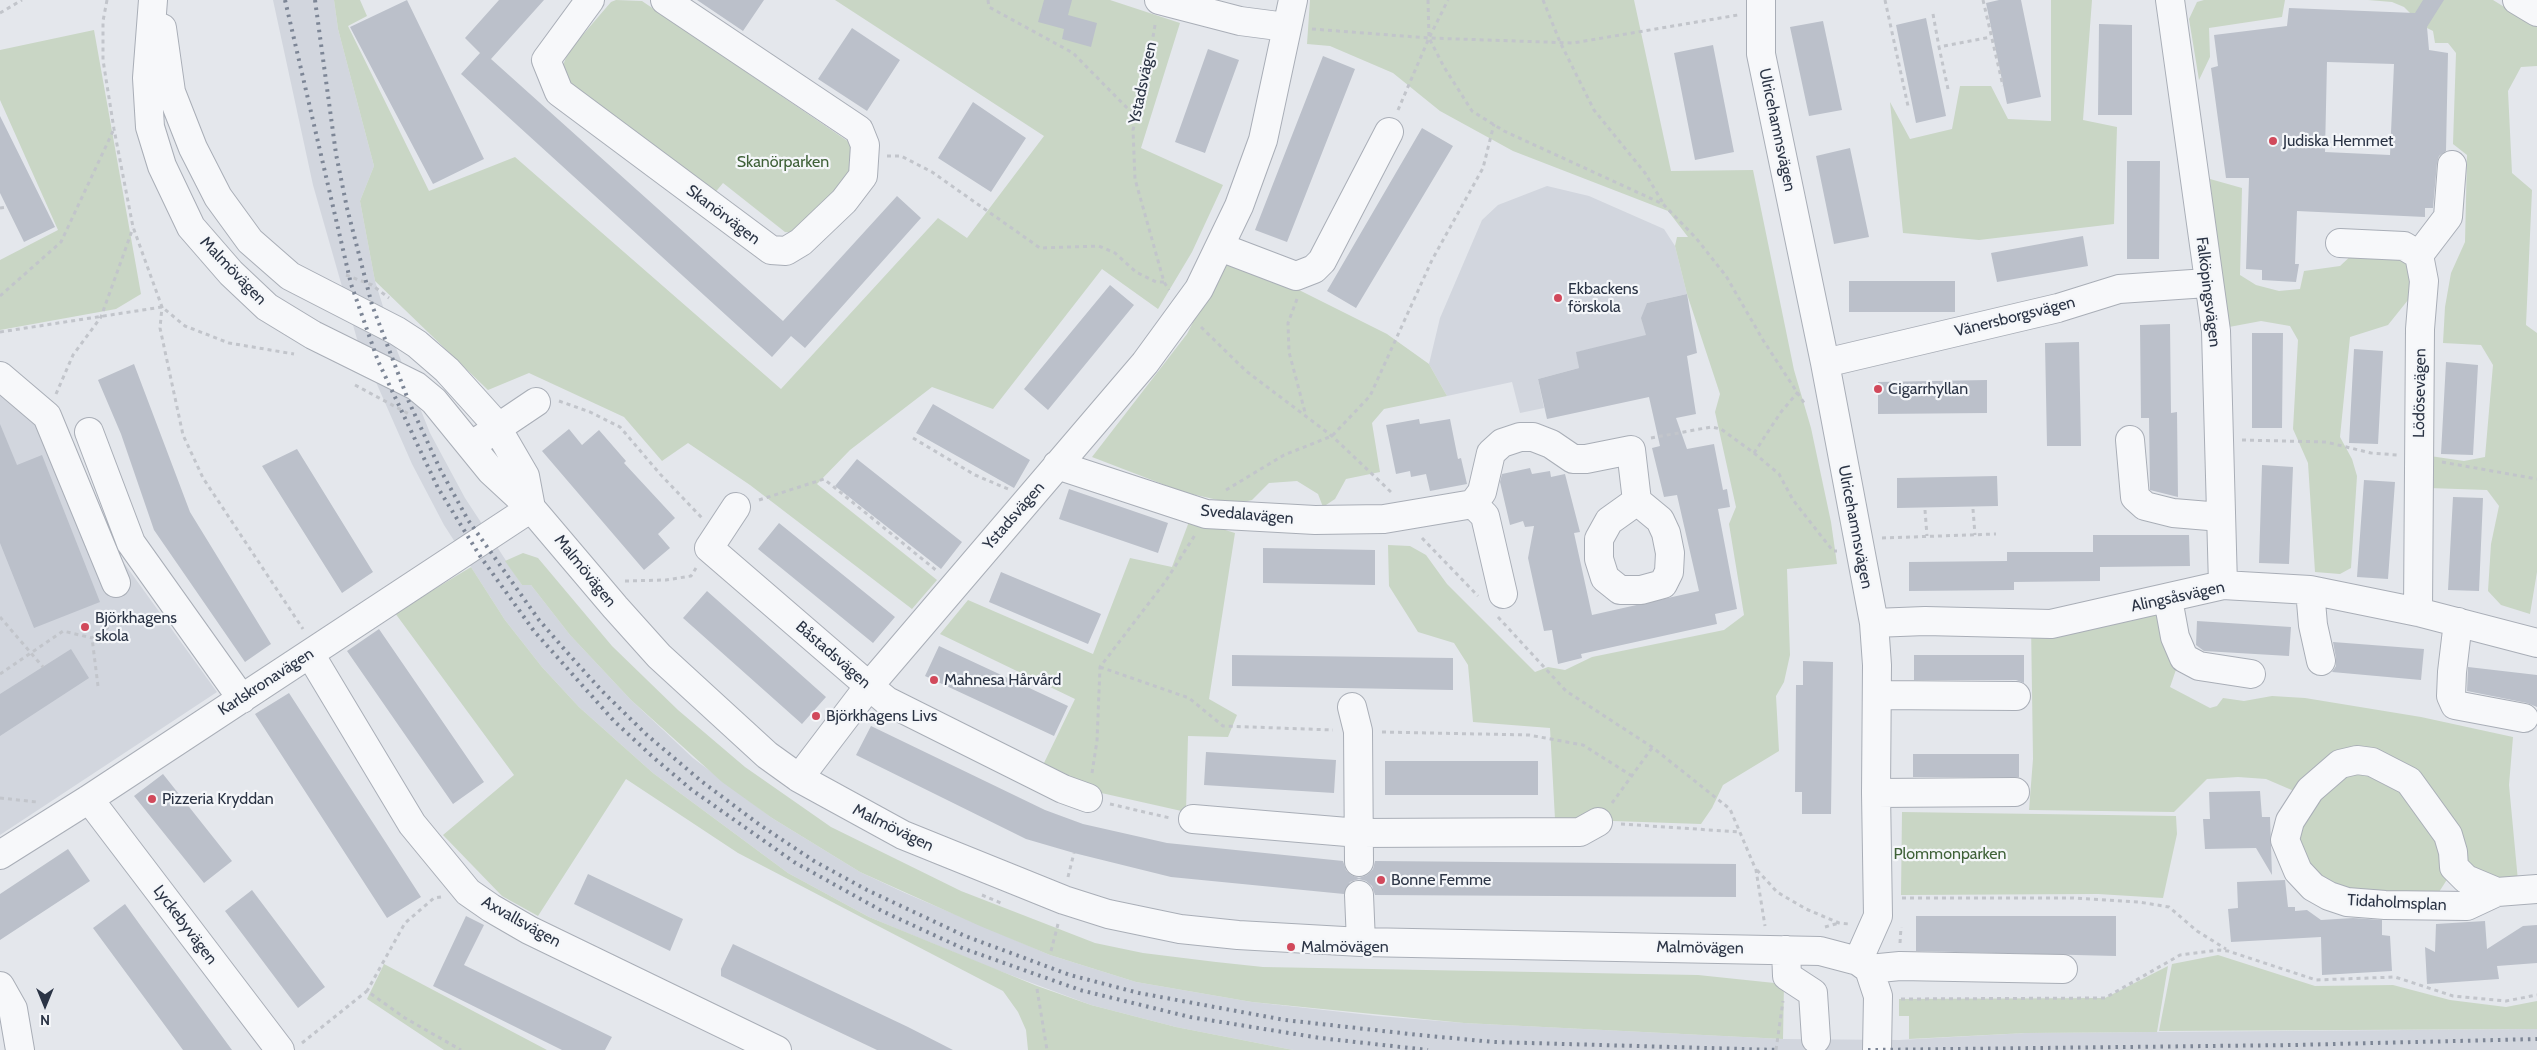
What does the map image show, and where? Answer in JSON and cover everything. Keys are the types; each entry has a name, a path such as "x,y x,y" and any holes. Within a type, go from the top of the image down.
{"street":[{"name":"Malmövägen","path":"153,0 147,78 150,127 162,166 191,227 230,274 267,307 313,335 416,386 434,401 491,471 531,508 658,656 766,755 799,778 903,835 1064,900 1108,914 1180,929 1238,936 1787,963 1820,951 1864,965"},
{"name":"Malmövägen","path":"158,0 171,92 193,148 218,197 250,241 290,276 417,344 447,370 496,427 525,476 531,508"},
{"name":"Skanörvägen","path":"590,0 546,60 558,92 771,250 786,251 801,242 844,201 862,176"},
{"path":"665,0 859,130 865,145 862,176"},
{"name":"Ystadsvägen","path":"799,778 869,686 1145,364 1199,289 1239,206 1263,140 1279,74 1286,27 1293,0"},
{"name":"Falköpingsvägen","path":"2170,0 2216,331 2223,585"},
{"path":"2517,0 2537,12"},
{"path":"1161,1 1240,21 1286,27"},
{"name":"Ulricehamnsvägen","path":"1765,4 1760,54 1833,408 1875,546 1874,623 1878,695 1876,793 1878,916 1864,965"},
{"path":"1220,247 1287,274 1296,276 1314,270 1322,261 1389,132"},
{"path":"2340,243 2404,246 2419,256 2448,216 2452,165"},
{"name":"Lödösevägen","path":"2418,612 2420,329 2424,281 2419,256"},
{"name":"Vänersborgsvägen","path":"1825,363 2058,308 2119,289 2208,283"},
{"path":"0,376 47,416 116,583"},
{"path":"472,447 496,427 536,402"},
{"path":"89,432 131,543 242,699"},
{"path":"1503,594 1485,516 1474,504 1482,492 1491,453 1502,443 1520,437 1533,437 1551,444 1573,459 1586,459 1631,450 1637,502"},
{"path":"2130,440 2135,497 2145,506 2173,513 2221,517"},
{"name":"Svedalavägen","path":"1057,465 1206,514 1315,520 1384,519 1474,504"},
{"path":"713,541 736,507"},
{"name":"Karlskronavägen","path":"0,855 89,799 531,508"},
{"name":"Båstadsvägen","path":"713,541 887,701 1041,777 1088,798"},
{"name":"Alingsåsvägen","path":"1874,623 1925,621 2051,624 2223,585 2310,590 2418,612 2537,643"},
{"path":"2310,590 2313,625 2321,661"},
{"path":"2168,599 2175,636 2184,658 2199,666 2251,674"},
{"path":"2458,622 2451,696 2455,705 2524,718"},
{"name":"Axvallsvägen","path":"313,652 412,824 468,892 529,930 777,1050"},
{"path":"1878,695 2016,696"},
{"path":"1352,707 1358,731 1359,862"},
{"name":"Tidaholmsplan","path":"2497,892 2466,879 2454,867 2454,852 2448,835 2409,781 2372,762 2357,760 2340,764 2310,790 2290,820 2285,840 2298,871 2313,887 2329,896 2347,902 2385,905 2466,906 2497,892 2537,889"},
{"path":"1876,793 2015,792"},
{"name":"Lyckebyvägen","path":"89,799 291,1047"},
{"path":"1193,819 1359,833 1580,832 1598,822"},
{"path":"1359,895 1361,942"},
{"path":"1787,963 1813,994 1816,1039"},
{"path":"1877,1050 1878,996 1864,965 2063,969"},
{"path":"0,986 13,1009 20,1050"}],"path":[{"path":"0,12 22,0"},
{"path":"107,0 103,21 103,60 114,129 133,227 162,307 160,328 183,435 203,478 313,652"},
{"path":"988,0 989,7 1073,53 1136,118"},
{"path":"1428,0 1429,38 1444,67 1472,111 1494,124 1663,204"},
{"path":"1389,132 1429,38 1448,0"},
{"path":"1543,0 1560,42 1594,110 1645,173 1663,204 1696,238 1726,276 1763,340 1809,411 1833,408"},
{"path":"1885,0 1908,106"},
{"path":"1983,0 2003,86"},
{"name":"Ystadsvägen","path":"862,176 884,156 901,156 932,172 1040,248 1099,246 1116,253 1136,272 1156,282 1164,282 1135,179 1133,130 1161,1"},
{"path":"1286,27 1429,38 1581,42 1714,18 1765,4"},
{"path":"1933,14 1948,89"},
{"path":"1939,47 1991,37"},
{"path":"1193,819 1165,818 1143,814 1088,798 1097,741 1100,667 1165,582 1212,502 1223,491 1284,455 1332,436 1370,396 1432,260 1483,168 1494,124"},
{"path":"0,296 61,242 114,129"},
{"path":"0,208 7,207"},
{"path":"47,416 73,355 101,317 133,227"},
{"path":"1305,274 1288,323 1289,352 1306,416"},
{"path":"0,332 162,307 185,326 230,343 297,354"},
{"path":"349,382 410,415"},
{"path":"1754,453 1781,412 1798,392"},
{"path":"536,402 552,398 590,412 620,427 713,541 691,576 666,580 623,581"},
{"path":"1631,450 1655,436 1711,427 1720,429 1754,453 1779,474 1792,500 1833,551 1875,546 1927,536 1996,534"},
{"path":"913,438 975,475 1029,498"},
{"path":"2219,440 2326,442 2371,453 2419,456 2469,468 2537,479"},
{"path":"736,507 824,480 955,586"},
{"path":"1973,509 1975,535"},
{"path":"1925,510 1927,536"},
{"path":"1875,546 1880,530"},
{"path":"0,674 62,631 92,638 129,614"},
{"path":"0,617 43,667"},
{"path":"92,638 98,686"},
{"path":"1598,822 1652,748"},
{"path":"1598,822 1659,828 1740,832"},
{"path":"1067,880 1074,853"},
{"path":"1756,870 1777,892 1806,909"},
{"path":"291,1047 366,990 405,923 434,898 468,892"},
{"path":"1902,907 1902,898 2073,898 2139,902 2169,907 2197,932 2228,951 2316,980 2395,977 2452,996 2506,1001 2537,995"},
{"path":"1051,951 1059,921"},
{"path":"1900,944 1901,926"},
{"path":"1898,999 2105,998 2180,955 2228,951"},
{"path":"1776,1050 1787,963"},
{"path":"1037,989 1047,1050"},
{"path":"366,990 405,1018 461,1050"}],"shaded area":[{"path":"273,0 334,0 338,29 374,166 360,201 375,281 396,348 430,433 465,498 522,585 531,585 570,635 631,700 693,758 772,818 860,872 905,893 1050,955 1136,982 1252,1002 1378,1016 1464,1023 1783,1039 1899,1040 2026,1033 2537,1029 2537,1050 1293,1050 1176,1027 1091,1005 989,967 869,917 788,873 653,773 579,707 542,667 505,620 444,525 412,464 357,339 313,185"},
{"name":"Ekbackens förskola","path":"1547,186 1589,196 1664,229 1675,246 1687,294 1647,303 1647,337 1577,352 1579,368 1538,379 1544,408 1520,413 1512,382 1447,396 1429,364 1440,318 1482,220 1498,205"},
{"name":"Björkhagens skola","path":"0,368 54,414 124,563 217,692 0,835"}],"green space":[{"path":"334,0 360,0 367,16 348,26 429,191 515,157 781,389 938,218 967,238 1044,136 835,0 1110,0 1180,23 1141,148 1223,185 1192,252 1158,309 1102,269 993,409 932,387 850,450 817,484 937,580 912,609 750,485 688,443 662,461 624,417 529,373 488,390 375,281 360,201 374,166 338,29"},
{"name":"Skanörparken","path":"616,0 642,1 849,142 855,151 856,173 797,233 785,232 723,183 713,195 570,86 562,68 568,52 611,2"},
{"path":"1310,0 1634,0 1671,171 1753,170 1794,370 1811,428 1831,522 1837,564 1787,569 1790,655 1784,682 1776,696 1779,751 1723,785 1712,808 1701,824 1555,819 1550,728 1473,722 1468,665 1454,643 1418,632 1389,586 1388,545 1410,546 1426,555 1447,584 1535,672 1548,667 1565,670 1592,657 1724,630 1744,615 1729,524 1736,507 1715,412 1720,394 1687,294 1675,246 1677,237 1688,237 1668,211 1513,151 1440,111 1393,73 1330,46 1307,44"},
{"path":"2051,0 2092,0 2083,120 2117,127 2114,224 1979,240 1903,233 1890,102 1910,139 1952,129 1960,86 1991,86 2008,119 2051,121"},
{"path":"2204,0 2285,0 2282,17 2209,28 2210,57 2199,80 2189,19 2197,2"},
{"path":"2368,0 2493,0 2537,27 2537,66 2521,67 2508,91 2512,173 2532,190 2526,325 2537,333 2537,572 2530,614 2501,605 2488,591 2491,544 2499,506 2487,490 2429,488 2430,456 2464,461 2485,457 2493,365 2481,345 2443,343 2445,307 2451,273 2465,242 2467,155 2453,144 2456,53 2448,43 2435,43 2433,31 2423,26 2404,7 2392,2"},
{"path":"94,30 141,294 116,309 0,330 0,260 58,230 0,100 0,50"},
{"path":"2210,179 2242,188 2240,275 2256,285 2279,291 2300,289 2304,271 2340,266 2355,252 2394,256 2406,261 2412,295 2388,325 2350,337 2340,437 2352,459 2357,476 2351,568 2340,574 2315,572 2308,463 2293,429 2298,340 2290,326 2261,321 2229,327"},
{"path":"1223,263 1287,284 1387,334 1429,364 1447,396 1384,409 1372,423 1380,472 1346,479 1335,499 1323,507 1318,494 1297,481 1269,483 1252,500 1235,504 1183,492 1092,457 1187,334"},
{"path":"1190,519 1235,533 1209,699 1237,715 1228,737 1188,736 1186,812 1088,790 1043,765 1075,699 940,634 968,600 1093,654 1130,558 1172,567"},
{"path":"523,553 538,558 612,646 678,710 745,767 831,827 961,891 1095,943 1143,953 1263,967 1698,975 1784,984 1783,1039 1464,1023 1252,1002 1136,982 1050,955 860,872 772,818 722,782 631,700 570,635 531,585 522,585 505,561"},
{"path":"471,567 505,620 542,667 579,707 653,773 788,873 869,917 1037,986 1091,1005 1176,1027 1293,1050 1028,1050 1026,1030 1018,1012 1003,991 738,853 626,779 538,916 502,896 443,835 514,775 395,613"},
{"path":"2168,599 2179,661 2170,687 2210,708 2217,706 2223,698 2244,701 2272,696 2305,698 2421,717 2513,737 2509,785 2518,881 2488,880 2460,867 2382,758 2301,794 2266,779 2238,777 2207,779 2174,812 2029,810 2033,759 2031,624"},
{"path":"2338,772 2389,775 2434,822 2448,878 2439,892 2423,897 2348,898 2305,867 2294,820"},
{"name":"Plommonparken","path":"1902,812 2176,816 2177,834 2163,898 2098,894 1901,895"},
{"path":"2218,955 2315,986 2393,985 2450,1000 2506,1007 2537,1001 2537,1029 2159,1031 2172,964"},
{"path":"384,964 547,1050 444,1050 367,999"},
{"path":"2168,966 2157,1032 2026,1033 1909,1039 1909,1016 1899,1016 1899,999 2105,998"}],"building":[{"path":"407,0 484,159 433,184 350,27"},
{"path":"499,0 544,0 491,59 783,321 897,196 921,218 805,348 791,336 772,357 461,74 480,53 465,38"},
{"path":"697,0 764,0 743,31"},
{"path":"1044,0 1072,0 1068,15 1097,23 1091,47 1062,39 1064,29 1038,22"},
{"path":"1999,0 2021,0 2041,97 2007,104 1986,3"},
{"name":"Judiska Hemmet","path":"2423,0 2444,0 2427,27 2429,50 2448,53 2446,151 2439,156 2437,163 2433,208 2425,208 2425,217 2297,211 2295,264 2299,264 2296,282 2262,280 2262,270 2246,269 2249,178 2226,178 2211,68 2218,66 2214,35 2287,26 2289,8 2415,13","holes":["2327,62 2394,64 2390,155 2325,152"]},
{"path":"1926,18 1946,116 1916,123 1896,25"},
{"path":"1823,21 1842,110 1809,116 1790,27"},
{"path":"2099,24 2132,25 2132,115 2098,115"},
{"path":"852,28 900,60 867,111 818,79"},
{"path":"1713,45 1734,152 1695,160 1674,53"},
{"path":"1208,49 1239,60 1205,153 1175,142"},
{"path":"1323,56 1355,69 1287,242 1255,230"},
{"path":"973,102 1026,138 991,192 938,158"},
{"path":"0,116 55,227 24,242 0,193"},
{"path":"1422,128 1453,146 1356,308 1327,291"},
{"path":"1850,148 1869,237 1834,244 1816,156"},
{"path":"2127,161 2160,161 2159,259 2127,259"},
{"path":"2083,236 2088,266 1997,282 1991,253"},
{"path":"1849,281 1955,281 1955,312 1849,312"},
{"path":"1110,285 1134,305 1048,410 1024,389"},
{"path":"1687,294 1697,353 1687,356 1696,414 1676,418 1687,449 1714,444 1723,490 1727,489 1730,507 1718,509 1737,609 1715,614 1717,624 1581,654 1582,658 1558,664 1552,630 1544,631 1528,558 1534,526 1525,527 1523,521 1510,525 1500,482 1502,474 1530,468 1532,474 1550,471 1551,477 1565,474 1580,532 1574,533 1592,615 1699,591 1677,495 1664,497 1652,448 1660,446 1649,397 1547,419 1538,379 1579,368 1576,352 1646,335 1641,318 1647,303"},
{"path":"2170,324 2171,413 2177,412 2178,497 2150,490 2149,418 2141,418 2140,325"},
{"path":"2252,333 2283,333 2282,428 2252,428"},
{"path":"2079,342 2081,446 2047,446 2045,343"},
{"path":"2354,349 2383,351 2378,444 2349,443"},
{"path":"2446,362 2478,365 2473,455 2441,454"},
{"path":"134,364 190,512 271,644 245,662 154,530 121,434 98,380"},
{"path":"1987,380 1987,413 1878,414 1878,382"},
{"path":"933,404 1030,460 1014,488 916,433"},
{"path":"1419,419 1420,424 1450,419 1458,459 1461,458 1467,484 1430,491 1426,474 1411,477 1410,471 1396,474 1386,425"},
{"path":"0,424 17,465 42,455 100,602 34,628 0,543"},
{"path":"569,429 582,445 599,430 626,461 624,463 675,518 658,534 670,548 644,570 542,451"},
{"path":"297,449 373,572 342,593 262,466"},
{"path":"857,459 962,542 941,569 835,486"},
{"path":"2262,465 2293,467 2289,564 2259,563"},
{"path":"1997,476 1998,506 1897,508 1897,478"},
{"path":"2364,480 2395,482 2388,579 2357,577"},
{"path":"1069,489 1168,523 1158,553 1059,519"},
{"path":"2453,497 2483,498 2479,591 2448,590"},
{"path":"779,523 895,617 873,643 758,549"},
{"path":"2093,535 2189,535 2190,566 2100,567 2100,581 2014,582 2014,590 1909,591 1909,562 2007,561 2007,552 2093,552"},
{"path":"1263,548 1375,550 1375,585 1263,583"},
{"path":"1001,572 1101,614 1088,644 989,602"},
{"path":"707,591 826,697 802,724 683,618"},
{"path":"2197,621 2291,627 2289,656 2204,651 2196,645"},
{"path":"379,629 484,782 453,804 347,651"},
{"path":"2333,642 2424,649 2421,680 2332,672 2336,666"},
{"path":"939,646 1068,706 1054,736 925,676"},
{"path":"71,649 89,678 0,736 0,694"},
{"path":"1232,655 1453,658 1453,690 1232,686"},
{"path":"1914,655 2024,655 2024,683 2016,680 1914,680"},
{"path":"1803,661 1833,662 1831,814 1802,814 1802,792 1795,792 1796,685 1803,685"},
{"path":"2468,667 2537,675 2537,707 2527,703 2467,691"},
{"path":"289,693 421,897 387,918 255,714"},
{"path":"871,726 1045,810 1083,824 1167,843 1343,861 1346,870 1351,875 1359,878 1367,875 1373,869 1375,861 1736,864 1736,897 1375,895 1372,886 1366,881 1359,879 1350,882 1344,894 1171,877 1026,839 856,755"},
{"path":"1206,752 1336,760 1334,793 1204,785"},
{"path":"1913,754 2019,754 2019,777 1913,777"},
{"path":"1385,761 1538,761 1538,795 1385,795"},
{"path":"163,774 232,861 204,883 134,796"},
{"path":"2260,791 2262,817 2270,817 2272,875 2256,848 2205,849 2203,819 2210,819 2209,792"},
{"path":"68,849 90,881 0,940 0,894"},
{"path":"588,874 683,919 670,951 574,904"},
{"path":"2285,880 2288,907 2295,907 2295,911 2307,910 2321,920 2353,918 2382,920 2382,935 2390,936 2392,971 2322,975 2321,937 2231,942 2228,909 2238,908 2237,882"},
{"path":"252,890 325,987 298,1008 225,911"},
{"path":"125,904 232,1050 183,1050 93,928"},
{"path":"466,916 484,925 464,965 612,1037 605,1050 562,1050 433,986"},
{"path":"1916,916 2116,916 2116,956 1916,951"},
{"path":"2485,921 2487,949 2523,926 2537,925 2537,963 2497,966 2499,979 2427,984 2425,947 2435,952 2436,924"},
{"path":"733,944 953,1050 877,1050 721,976 721,969"}],"railway":[{"path":"285,0 351,284 378,361 438,488 480,556 534,631 614,721 654,758 692,790 794,862 882,911 962,948 1080,990 1190,1017 1320,1038 1428,1050"},
{"path":"315,0 336,154 347,208 372,305 409,402 440,469 468,520 539,620 565,650 602,691 647,735 701,781 760,825 814,861 867,890 965,936 1070,975 1139,993 1285,1020 1494,1042 1779,1050"},
{"path":"1868,1050 2294,1045 2537,1039"}],"place":[{"name":"Judiska Hemmet","path":"2273,141"},
{"name":"Ekbackens förskola","path":"1558,298"},
{"name":"Cigarrhyllan","path":"1878,389"},
{"name":"Björkhagens skola","path":"85,627"},
{"name":"Mahnesa Hårvård","path":"934,680"},
{"name":"Björkhagens Livs","path":"816,716"},
{"name":"Pizzeria Kryddan","path":"152,799"},
{"name":"Bonne Femme","path":"1381,880"},
{"name":"Malmövägen","path":"1291,947"}]}
